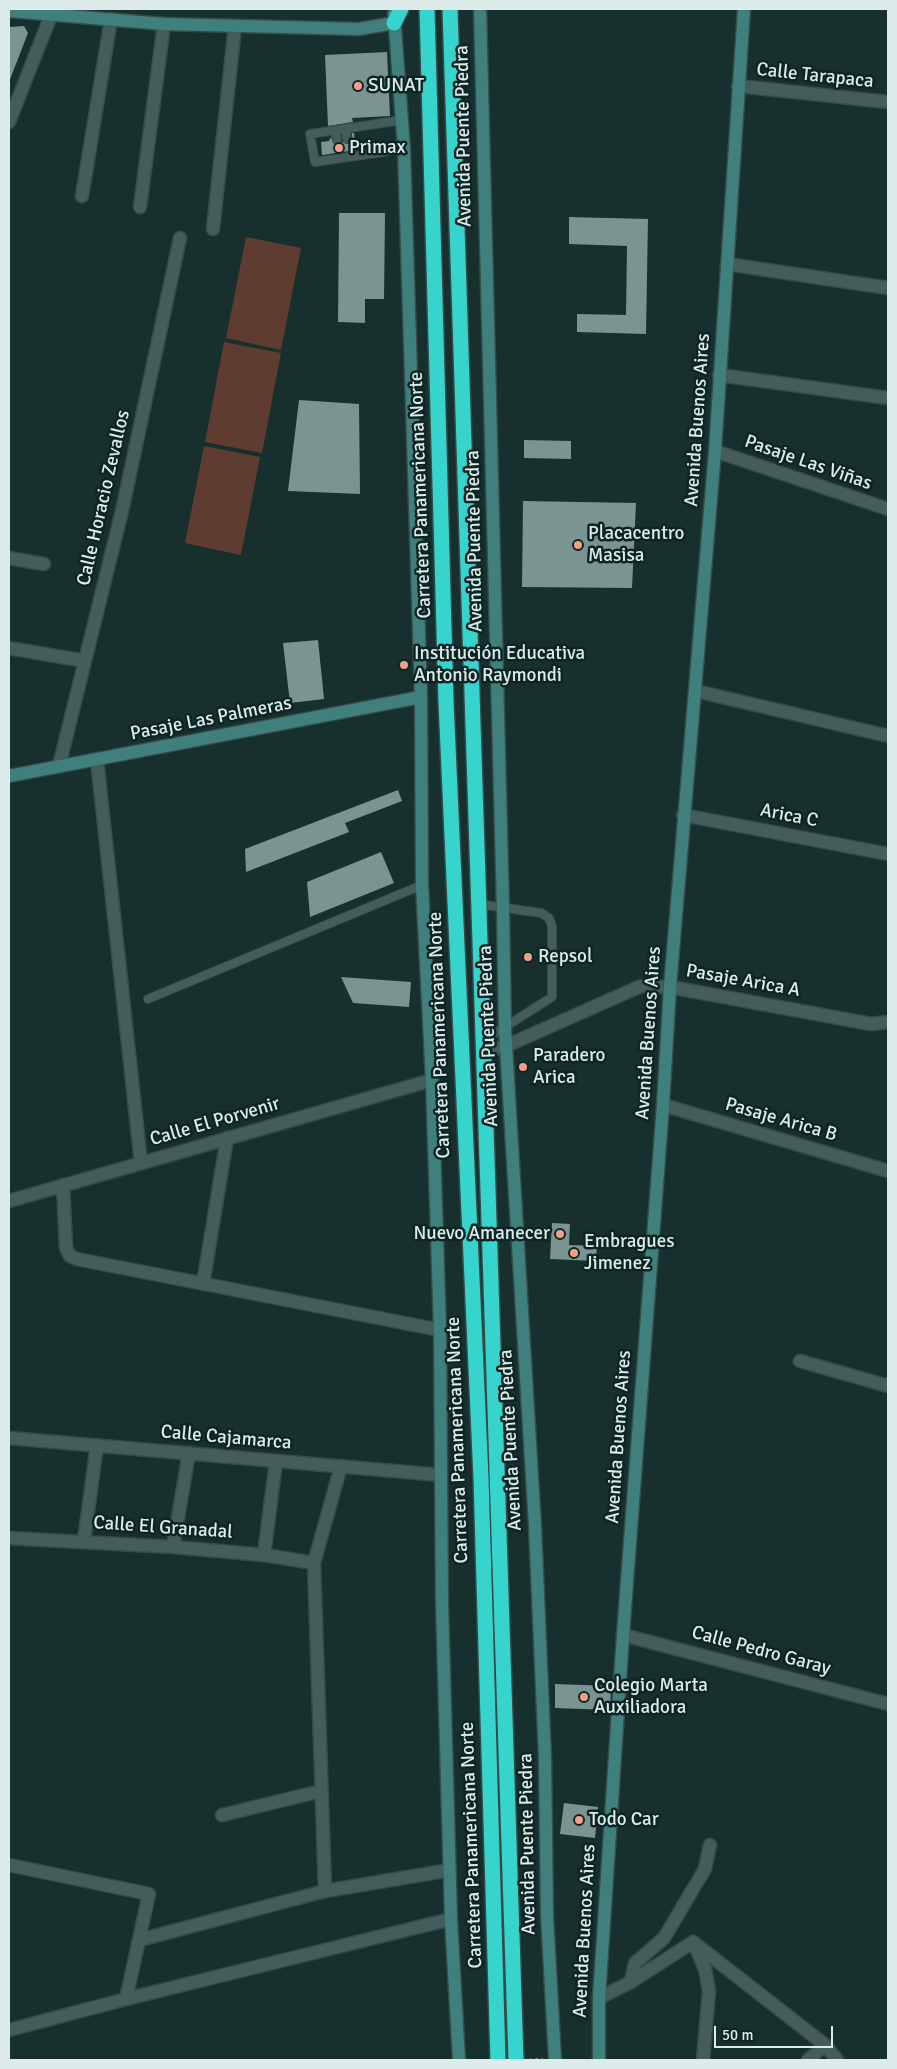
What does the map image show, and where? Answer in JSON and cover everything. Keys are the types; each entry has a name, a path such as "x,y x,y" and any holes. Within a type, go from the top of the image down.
{"highway":[{"path":"394,16 401,9"},
{"name":"Carretera Panamericana Norte","path":"428,9 446,702 481,1478 498,2060"},
{"name":"Carretera Panamericana Norte","path":"450,9 516,2060"}],"main road":[{"name":"Avenida Puente Piedra","path":"480,9 504,909 504,1029 535,1526 545,1756 550,2060"},
{"name":"Avenida Buenos Aires","path":"599,2060 599,1998 623,1635 663,1106 670,987 715,452 744,9"},
{"path":"9,10 164,24 360,29 394,16 404,149 421,697 422,885 432,1080 440,1330 441,1475 451,1919 459,2060"},
{"name":"Pasaje Las Palmeras","path":"9,776 421,697"}],"street":[{"path":"9,122 52,13"},
{"path":"82,196 111,19"},
{"path":"140,207 164,24"},
{"path":"214,229 235,26"},
{"name":"Calle Tarapaca","path":"738,86 888,102"},
{"name":"Calle Horacio Zevallos","path":"58,766 122,511 180,238"},
{"path":"727,264 888,288"},
{"path":"719,375 888,398"},
{"name":"Pasaje Las Viñas","path":"715,452 888,510"},
{"path":"9,558 44,564"},
{"path":"9,648 84,662"},
{"path":"696,691 888,736"},
{"path":"97,760 141,1163"},
{"name":"Arica C","path":"684,815 888,854"},
{"name":"Pasaje Arica A","path":"483,1047 506,1046 578,1016 626,991 641,986 670,987 871,1024 888,1022"},
{"name":"Calle El Porvenir","path":"9,1201 432,1080"},
{"name":"Pasaje Arica B","path":"663,1106 888,1171"},
{"path":"203,1284 227,1138"},
{"path":"63,1186 66,1248 70,1256 77,1259 440,1330"},
{"path":"800,1360 888,1386 888,1384"},
{"name":"Calle Cajamarca","path":"9,1438 441,1475"},
{"path":"84,1541 97,1446"},
{"path":"173,1547 189,1453"},
{"path":"264,1555 276,1461"},
{"path":"325,1891 314,1563 341,1466"},
{"name":"Calle El Granadal","path":"9,1538 173,1547 264,1555 314,1563"},
{"name":"Calle Pedro Garay","path":"623,1635 888,1704"},
{"path":"222,1815 321,1792"},
{"path":"631,1982 635,1963 664,1938 693,1889 704,1869 710,1844"},
{"path":"9,1865 149,1894 126,1998"},
{"path":"139,1940 325,1891 450,1870"},
{"path":"9,2030 126,1998 451,1919"},
{"path":"599,1998 631,1982 693,1942"},
{"path":"693,1942 826,2046 837,2060"},
{"path":"693,1942 705,1968 708,1992 703,2060"},
{"path":"808,2060 826,2046"}],"lane":[{"path":"402,120 310,134 315,162 404,149"},
{"path":"346,129 347,139"},
{"path":"335,130 337,140"},
{"path":"326,132 327,141"},
{"path":"148,998 422,885"},
{"path":"478,904 541,913 549,918 552,926 552,997 504,1029 483,1047"}],"path":[{"path":"528,2060 550,2060"}],"shaded area":[{"path":"246,237 301,248 281,350 226,338"},
{"path":"224,342 281,353 262,453 205,442"},
{"path":"204,446 260,457 241,555 185,543"}],"building":[{"path":"24,26 28,33 9,82 9,27"},
{"name":"SUNAT","path":"387,52 390,116 352,118 353,122 328,126 325,55"},
{"name":"Primax","path":"352,133 354,133 356,150 322,155 321,142 329,141 331,137 335,145 342,142 348,144 352,141"},
{"path":"339,213 385,213 384,299 365,299 365,323 338,322"},
{"path":"569,217 648,219 646,334 577,332 577,314 626,315 627,246 569,244"},
{"path":"299,400 359,404 360,494 288,491"},
{"path":"524,440 571,441 571,459 524,458"},
{"name":"Placacentro Masisa","path":"523,501 636,503 632,588 522,587"},
{"path":"318,640 324,699 290,703 283,643"},
{"path":"398,790 402,801 345,823 349,832 246,872 245,849"},
{"path":"381,852 394,883 310,917 307,882"},
{"path":"341,977 411,982 409,1007 353,1003"},
{"name":"Embragues Jimenez","path":"552,1223 570,1224 569,1245 597,1246 596,1261 550,1259"},
{"name":"Colegio Marta Auxiliadora","path":"555,1684 611,1686 610,1710 555,1708"},
{"name":"Todo Car","path":"564,1803 598,1807 595,1838 560,1834"}],"place":[{"name":"SUNAT","path":"358,86"},
{"name":"Primax","path":"339,148"},
{"name":"Placacentro Masisa","path":"578,545"},
{"name":"Institución Educativa Antonio Raymondi","path":"404,665"},
{"name":"Repsol","path":"528,957"},
{"name":"Paradero Arica","path":"523,1067"},
{"name":"Nuevo Amanecer","path":"560,1234"},
{"name":"Embragues Jimenez","path":"574,1253"},
{"name":"Colegio Marta Auxiliadora","path":"584,1697"},
{"name":"Todo Car","path":"579,1820"}]}
